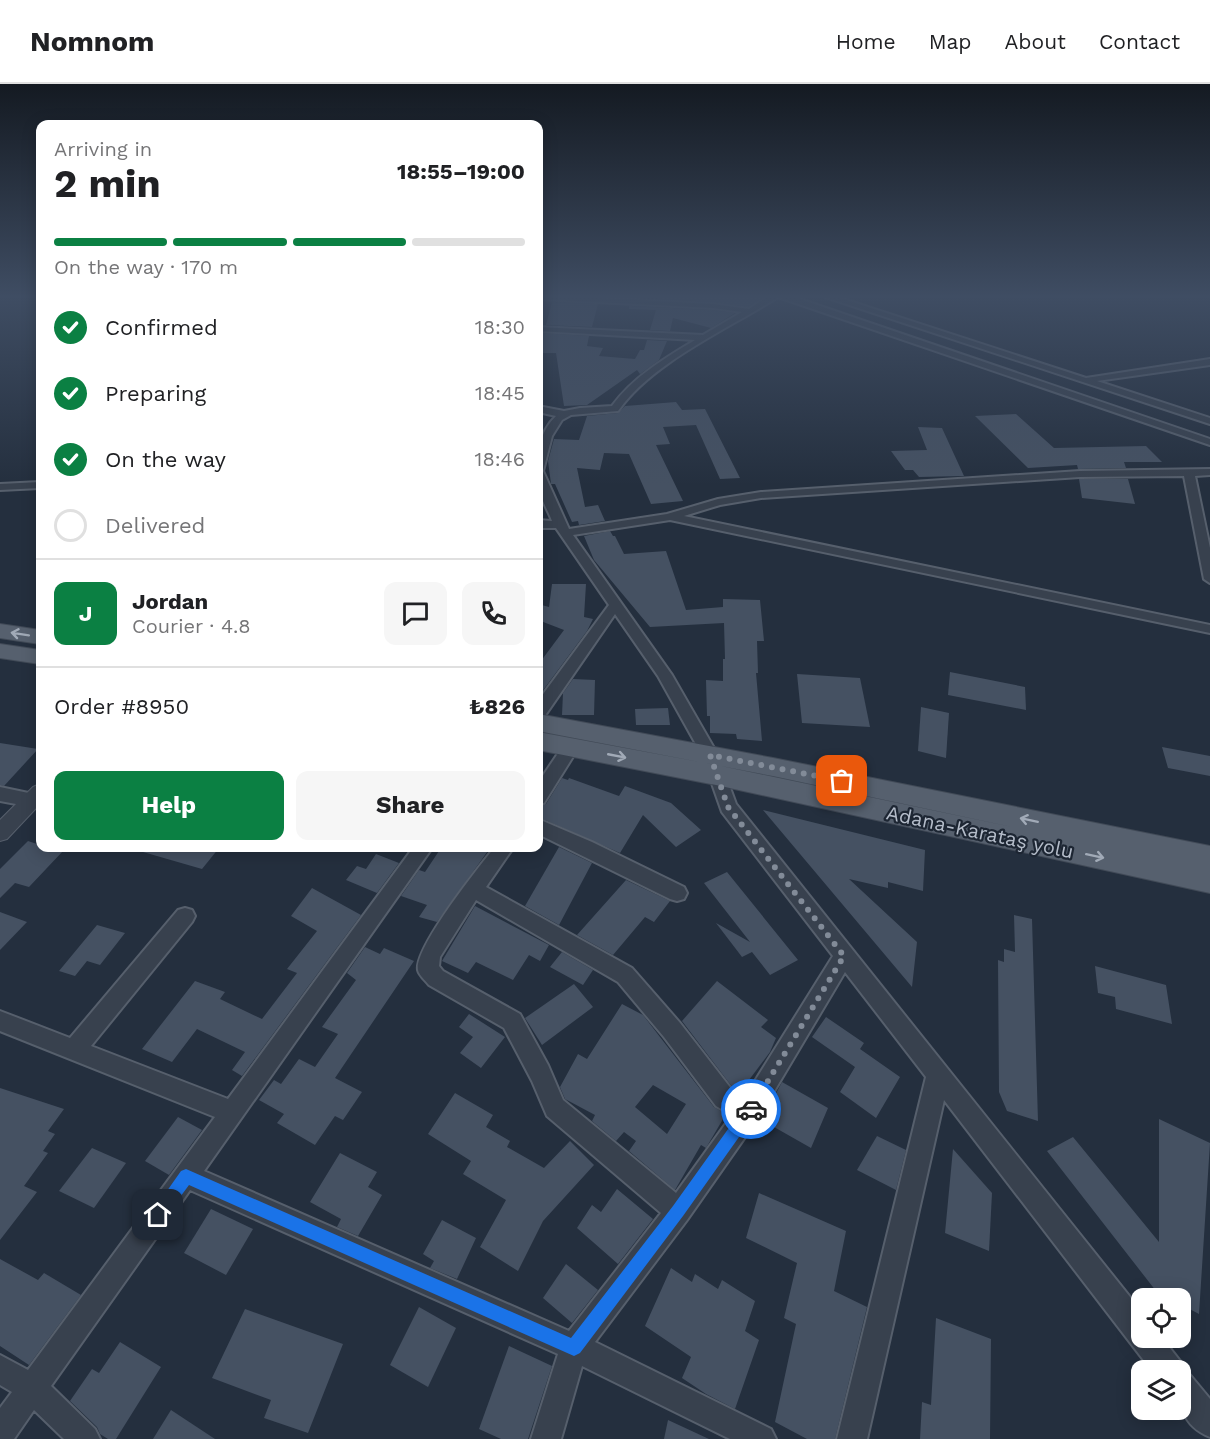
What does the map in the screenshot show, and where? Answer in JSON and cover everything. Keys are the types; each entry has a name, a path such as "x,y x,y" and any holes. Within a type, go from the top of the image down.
{"main road":[{"path":"0,631 36,636"},
{"path":"0,651 36,656"},
{"name":"Adana-Karataş yolu","path":"543,723 1210,880"},
{"name":"Adana-Karataş yolu","path":"543,742 713,765 1210,858"}],"street":[{"path":"543,436 551,424 563,414 574,410 615,409 627,391 674,358"},
{"path":"964,358 1210,442"},
{"path":"1015,358 1210,421"},
{"path":"1084,381 1210,362"},
{"path":"543,410 563,414"},
{"path":"543,525 563,529 669,517 718,502 761,495 1080,474 1210,472"},
{"path":"1189,473 1210,579"},
{"path":"543,483 563,529 665,675 713,765 728,807 1131,1321"},
{"path":"0,487 36,485"},
{"path":"669,517 1210,629"},
{"path":"543,706 604,618 616,605"},
{"path":"543,790 571,747"},
{"path":"0,794 36,796"},
{"path":"0,833 36,796"},
{"path":"543,828 677,893"},
{"path":"0,1433 420,852"},
{"path":"501,852 473,889 430,955 428,969 436,978 512,1021 540,1073 555,1108 678,1211"},
{"path":"473,889 625,975 672,1030 724,1098 749,1112"},
{"path":"74,1050 185,916"},
{"path":"546,1439 574,1347 678,1211 749,1112 844,956"},
{"path":"0,1022 233,1112"},
{"path":"852,1439 938,1075"},
{"path":"186,1176 574,1347 761,1439"},
{"path":"1152,1348 1162,1360"},
{"path":"0,1369 32,1388 85,1439"},
{"path":"1191,1398 1210,1422"}],"building":[{"path":"557,358 660,358 640,374 637,370 587,405 564,406"},
{"path":"676,402 682,410 705,409 740,478 720,479 696,425 663,427 670,444 656,445 683,501 651,504 629,454 604,453 600,470 577,468 585,507 598,505 605,521 579,525 578,521 572,522 555,484 551,484 548,461 554,439 579,440 587,416 618,413 625,406"},
{"path":"1016,414 1054,448 1146,446 1162,462 1124,462 1126,468 1078,469 1077,465 1028,468 975,416"},
{"path":"918,427 942,428 964,476 919,477 913,470 905,470 891,451 927,450"},
{"path":"1079,479 1128,479 1135,504 1082,498"},
{"path":"610,531 624,554 666,551 686,610 723,607 723,599 760,600 764,641 757,641 758,673 756,673 762,741 737,739 736,734 710,733 706,680 723,681 724,623 650,627 594,560 584,536"},
{"path":"552,584 586,584 584,617 593,619 587,631 543,690 543,658 564,630 543,622 543,605 549,607"},
{"path":"950,672 1025,687 1026,710 948,695"},
{"path":"797,674 860,678 870,727 802,723"},
{"path":"573,679 595,680 594,715 562,715 563,693"},
{"path":"921,707 949,713 946,758 918,751"},
{"path":"668,708 670,725 636,725 635,709"},
{"path":"0,743 36,749 4,786 0,785"},
{"path":"1162,747 1210,756 1210,776 1168,768"},
{"path":"562,778 568,780 569,778 619,796 625,786 671,803 701,830 676,847 643,815 620,853 543,819 543,805 546,804"},
{"path":"763,810 925,850 923,891 888,882 888,888 849,879 917,942 912,987"},
{"path":"28,841 36,844 36,852 62,852 29,887 15,883 0,898 0,869"},
{"path":"559,847 592,863 559,925 525,906"},
{"path":"143,852 216,852 202,869"},
{"path":"438,852 487,852 437,922 419,917 427,905 401,896 419,870 425,872"},
{"path":"376,854 399,863 377,893 346,880 357,866 366,869"},
{"path":"727,872 798,960 770,975 752,952 742,957 716,923 750,942 704,883"},
{"path":"626,880 670,901 654,922 645,917 613,955 577,935"},
{"path":"312,888 361,915 242,1076 232,1070 245,1052 197,1029 172,1062 142,1049 195,981 225,992 220,999 262,1019 297,973 287,969 317,931 291,916"},
{"path":"475,906 549,945 540,961 529,955 513,980 476,962 468,973 442,961"},
{"path":"0,912 27,922 0,950"},
{"path":"1014,915 1032,919 1038,1121 1007,1111 999,1092 998,960 1004,962 1004,949 1015,952"},
{"path":"97,925 125,933 100,965 87,961 75,976 59,971"},
{"path":"365,947 380,954 384,948 414,961 335,1078 362,1092 343,1120 335,1116 315,1145 277,1123 284,1114 259,1100 274,1080 281,1084 299,1059 315,1067 338,1034 322,1027 356,980 347,973"},
{"path":"562,952 593,970 583,985 550,967"},
{"path":"1095,966 1166,985 1172,1024 1116,1009 1115,997 1098,993"},
{"path":"717,981 768,1020 761,1027 776,1038 770,1052 740,1092 733,1088 682,1021"},
{"path":"574,984 593,1007 542,1045 525,1018"},
{"path":"622,1004 643,1015 714,1107 726,1114 706,1148 701,1145 675,1190 629,1151 636,1141 624,1132 616,1141 592,1121 595,1115 565,1099 560,1087 578,1054 587,1059","holes":["653,1085 686,1104 667,1134 635,1107"]},
{"path":"469,1014 505,1037 481,1068 460,1053 473,1037 459,1027"},
{"path":"826,1017 864,1043 860,1049 900,1077 876,1118 840,1092 855,1067 812,1037"},
{"path":"782,1082 828,1108 811,1148 774,1127 780,1112 770,1105"},
{"path":"0,1088 64,1109 48,1131 55,1134 43,1151 48,1153 24,1186 37,1192 0,1240"},
{"path":"455,1093 493,1115 486,1127 510,1141 507,1147 544,1168 570,1141 594,1165 543,1221 518,1271 480,1247 506,1200 463,1174 471,1161 428,1134"},
{"path":"178,1117 202,1130 169,1175 145,1161"},
{"path":"1159,1119 1210,1143 1199,1314 1191,1310 1191,1288 1154,1288 1047,1151 1073,1137 1159,1242"},
{"path":"877,1136 906,1150 896,1190 857,1170"},
{"path":"92,1148 126,1163 94,1208 59,1191"},
{"path":"953,1149 992,1193 989,1251 945,1233"},
{"path":"340,1153 377,1172 368,1187 382,1195 358,1236 337,1227 341,1219 310,1202"},
{"path":"617,1189 653,1219 618,1264 577,1228 592,1205 601,1212"},
{"path":"759,1193 846,1231 834,1291 867,1307 835,1439 807,1439 775,1422 796,1324 784,1318 797,1263 746,1238"},
{"path":"211,1209 253,1229 226,1275 184,1253"},
{"path":"442,1220 476,1238 457,1279 430,1268 434,1261 423,1254"},
{"path":"0,1259 38,1280 44,1273 81,1295 29,1365 0,1346"},
{"path":"566,1264 598,1290 572,1323 543,1298"},
{"path":"671,1268 692,1282 695,1274 718,1289 722,1280 755,1301 745,1331 759,1340 735,1409 682,1378 691,1357 645,1326"},
{"path":"419,1307 456,1328 428,1387 390,1365"},
{"path":"245,1309 343,1344 308,1433 264,1418 271,1400 212,1378"},
{"path":"936,1318 991,1339 990,1439 920,1439 922,1402 931,1405"},
{"path":"120,1342 161,1367 116,1439 108,1439 100,1434 97,1427 70,1401 92,1369 99,1373"},
{"path":"509,1346 552,1366 528,1439 501,1439 479,1429"},
{"path":"171,1410 215,1439 153,1439"},
{"path":"668,1420 709,1439 664,1439"}],"way so far":[{"path":"751,1109 844,956 728,807 710,755 842,781"}],"route":[{"path":"158,1215 186,1176 574,1347 678,1211 751,1109"}]}
